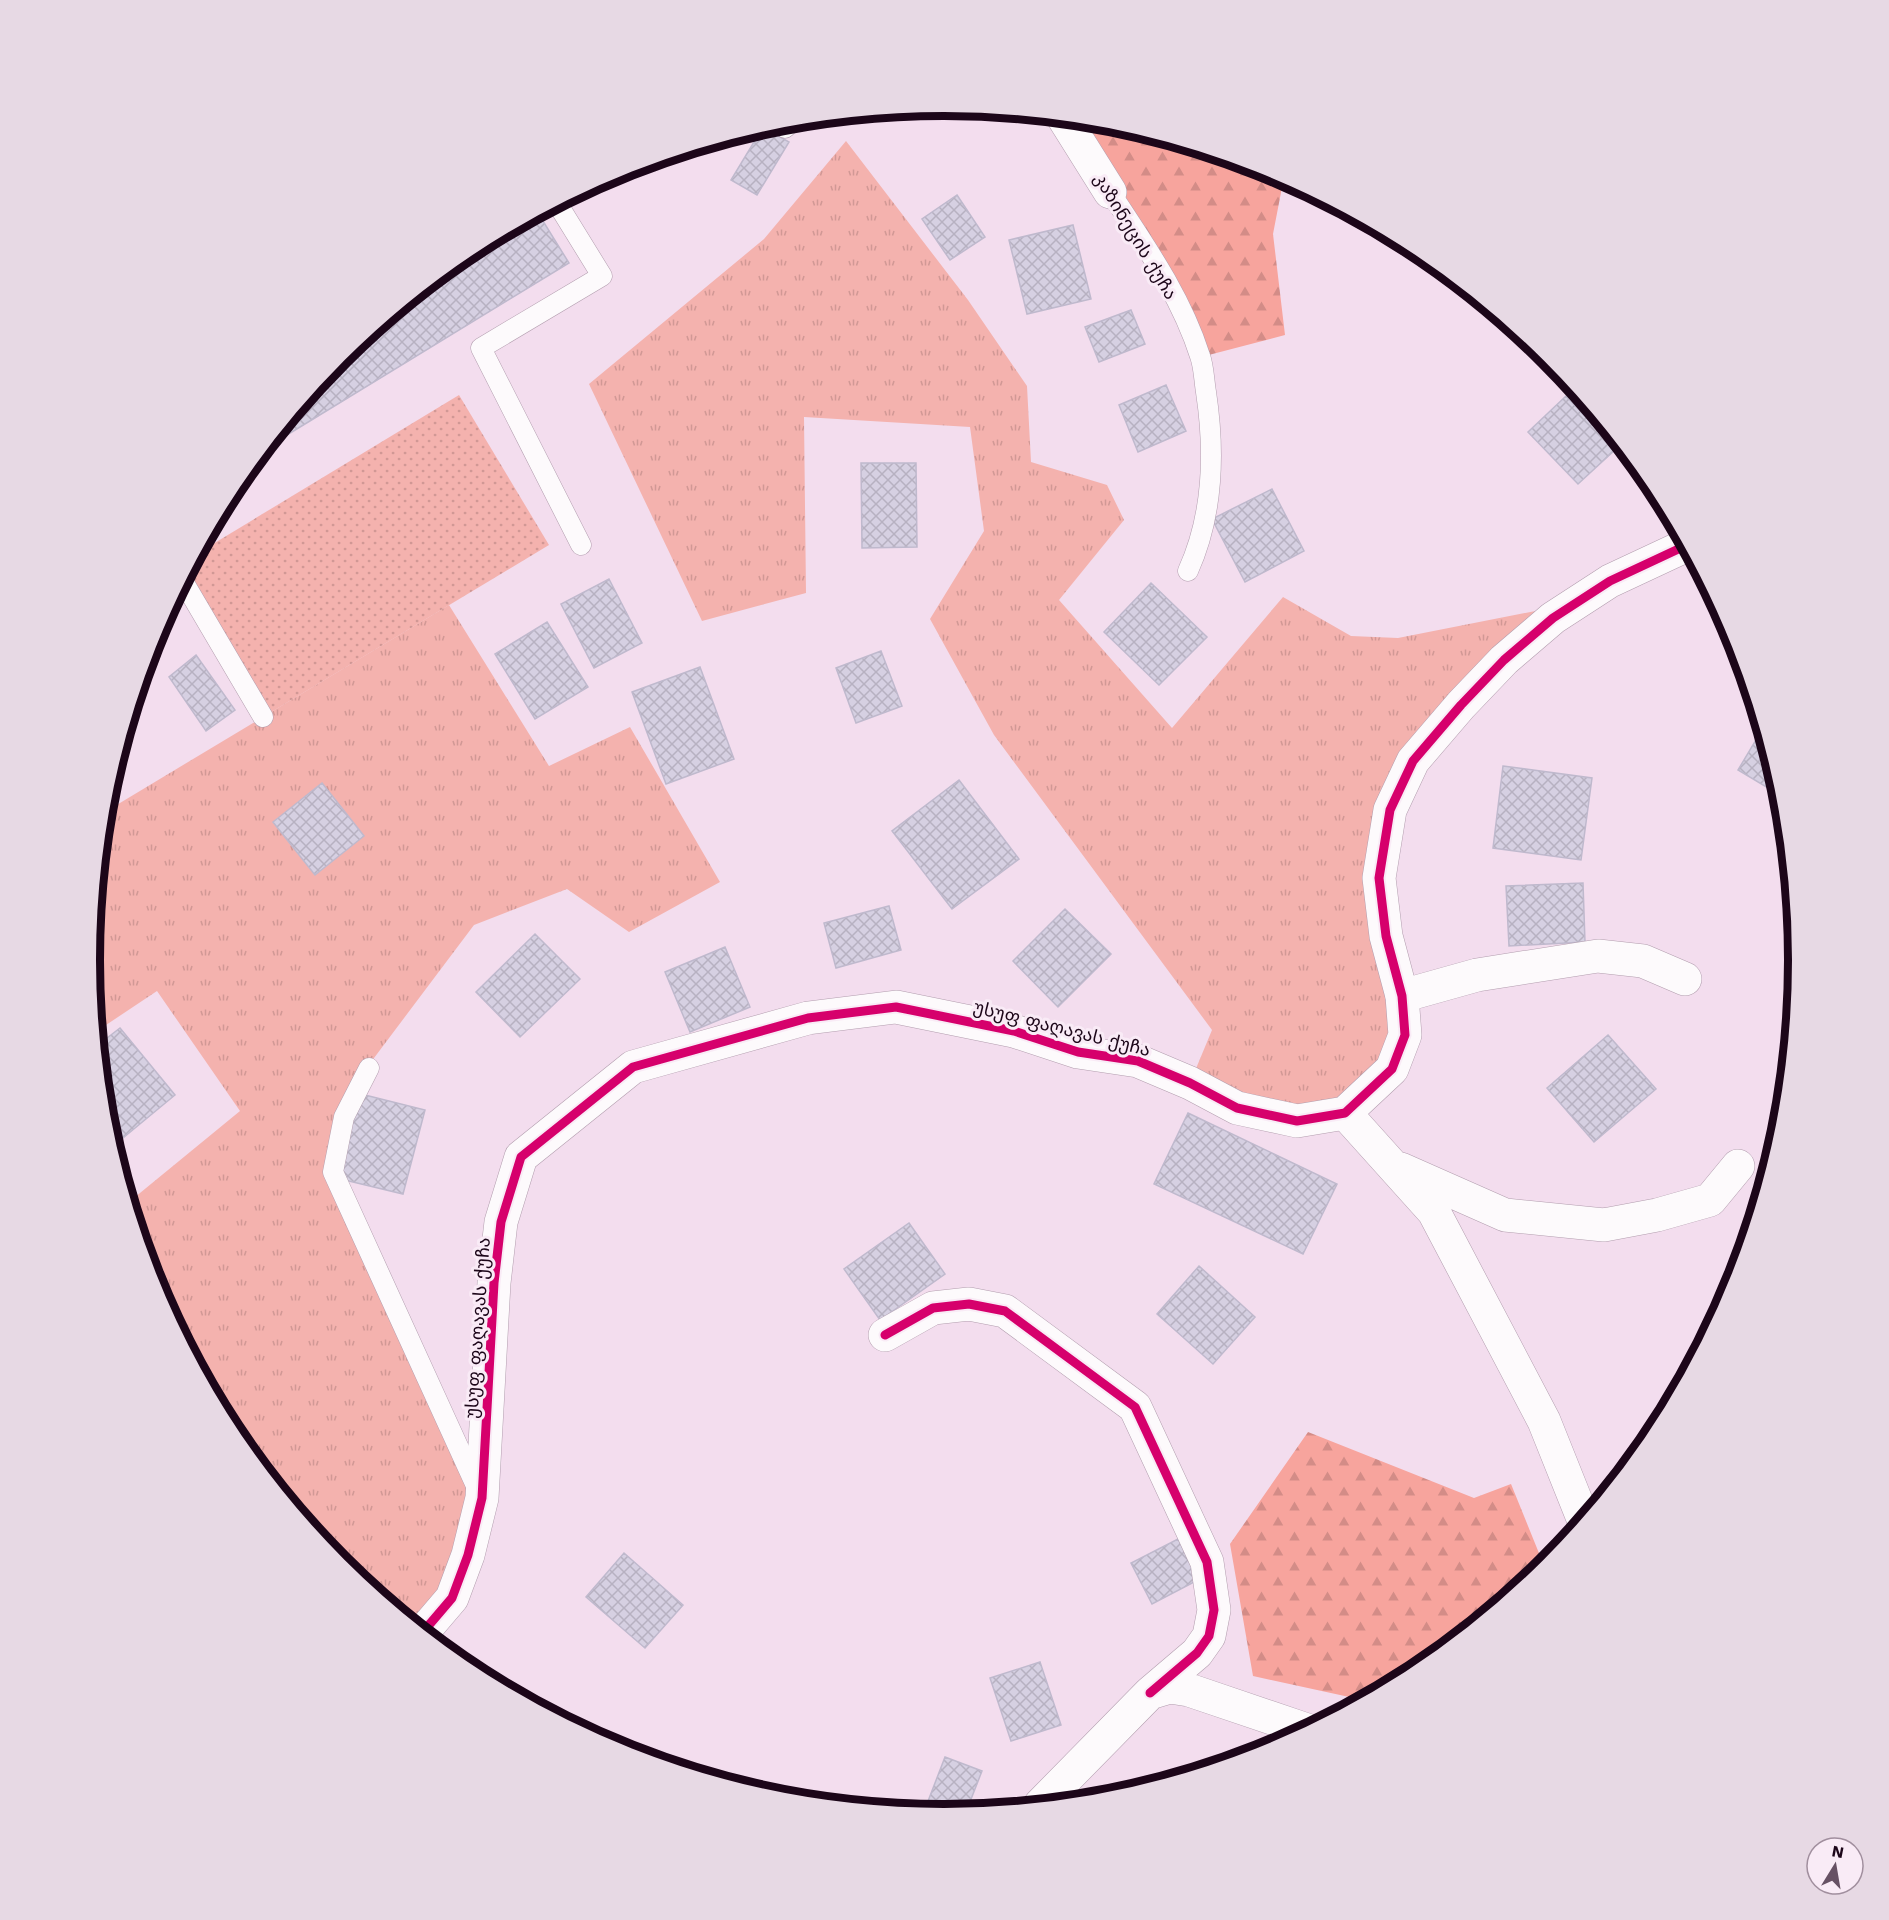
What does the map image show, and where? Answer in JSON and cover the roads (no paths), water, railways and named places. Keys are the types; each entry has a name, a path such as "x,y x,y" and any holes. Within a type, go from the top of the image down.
{"street":[{"name":"კაზინეცის ქუჩა","path":"1068,125 1110,192"},
{"path":"1581,1514 1544,1421 1434,1212 1345,1113 1392,1069 1405,1035 1402,996 1386,936 1379,878 1390,810 1413,761 1461,705 1504,660 1553,618 1610,581 1680,547"},
{"path":"1402,996 1477,975 1598,956 1643,960 1685,979"},
{"name":"უსუფ ფაღავას ქუჩა","path":"427,1627 452,1598 468,1555 482,1498 494,1283 501,1222 521,1157 633,1067 808,1018 896,1007 1014,1031 1078,1052 1138,1061 1190,1083 1237,1108 1297,1121 1345,1113"},
{"path":"1391,1164 1505,1215 1604,1224 1657,1215 1710,1200 1738,1166"},
{"path":"885,1335 933,1308 969,1304 1005,1311 1135,1407 1207,1562 1214,1610 1209,1636 1197,1653 1150,1693 1047,1798"},
{"path":"1150,1693 1170,1687 1189,1690 1297,1727"}],"lane":[{"name":"კაზინეცის ქუჩა","path":"1110,192 1167,281 1201,357 1212,453 1206,508 1197,551 1188,572"},
{"path":"561,209 602,276 481,348 581,545"},
{"path":"187,588 263,717"},
{"path":"369,1068 344,1118 333,1172 482,1498"}]}
